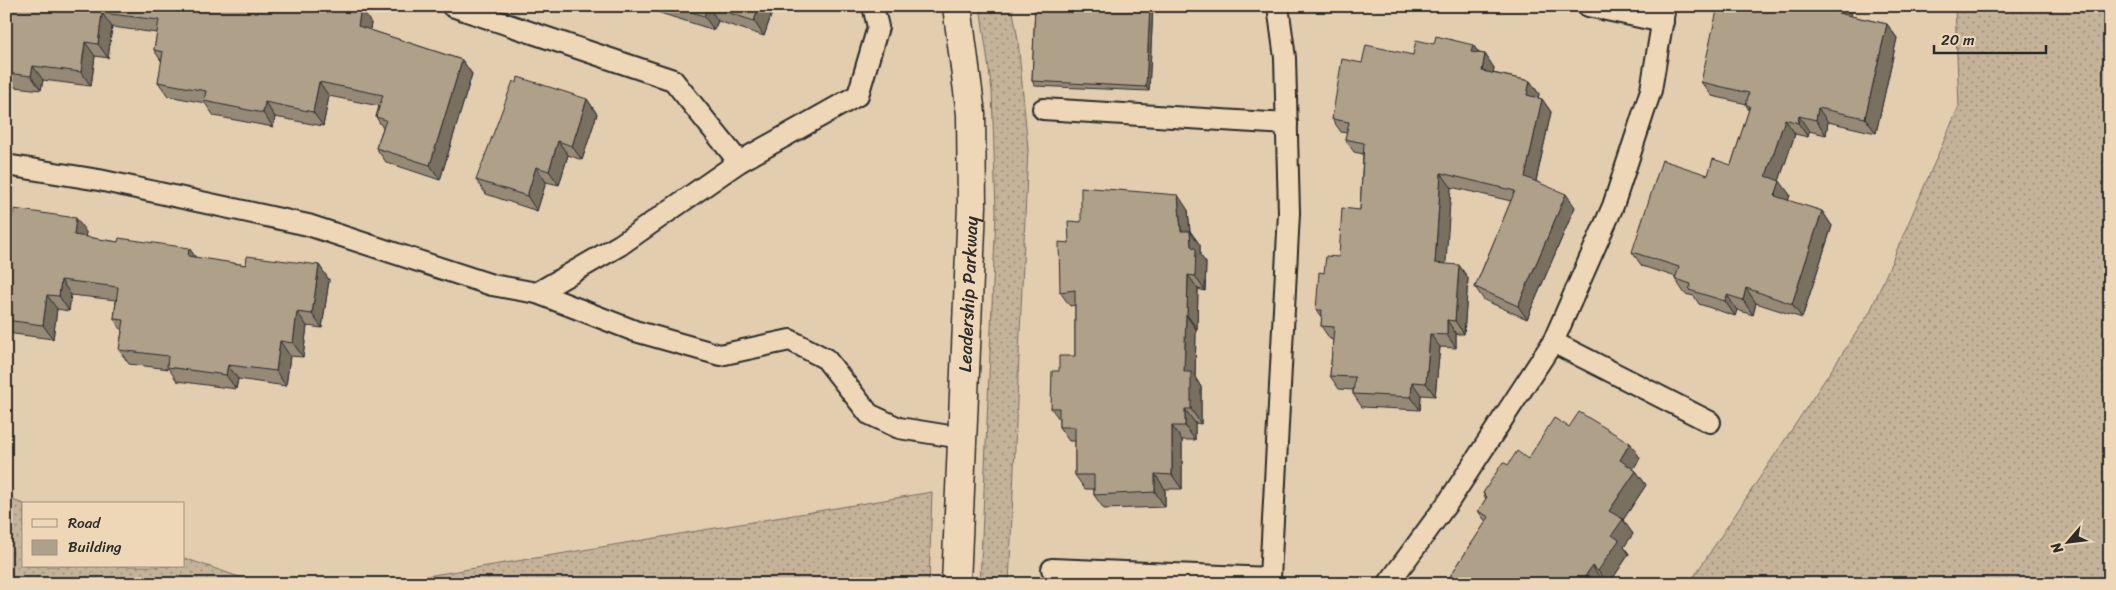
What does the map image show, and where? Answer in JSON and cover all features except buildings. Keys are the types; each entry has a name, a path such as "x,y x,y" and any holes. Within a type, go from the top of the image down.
{"street":[{"name":"Leadership Parkway","path":"956,584 972,206 971,114 957,6"}],"lane":[{"path":"452,6 673,80 739,162"},
{"path":"537,293 620,245 739,162 858,95 878,27 873,6"},
{"path":"1052,569 1271,581 1289,213 1285,58 1278,6"},
{"path":"1388,584 1449,501 1554,342 1613,206 1651,90 1664,14 1588,6"},
{"path":"1043,109 1287,124"},
{"path":"6,165 99,180 308,225 492,285 537,293 635,331 720,355 790,340 826,358 869,414 900,428 962,438"},
{"path":"1554,342 1710,422"}],"shaded area":[{"path":"980,6 1012,6 1018,40 1028,149 1009,584 980,584 996,213 992,91"},
{"path":"1955,6 2110,6 2110,584 1689,584 1870,312 1959,106"},
{"path":"932,492 929,584 379,584"},
{"path":"6,498 22,503 22,568 185,568 185,558 260,584 6,584"}]}
